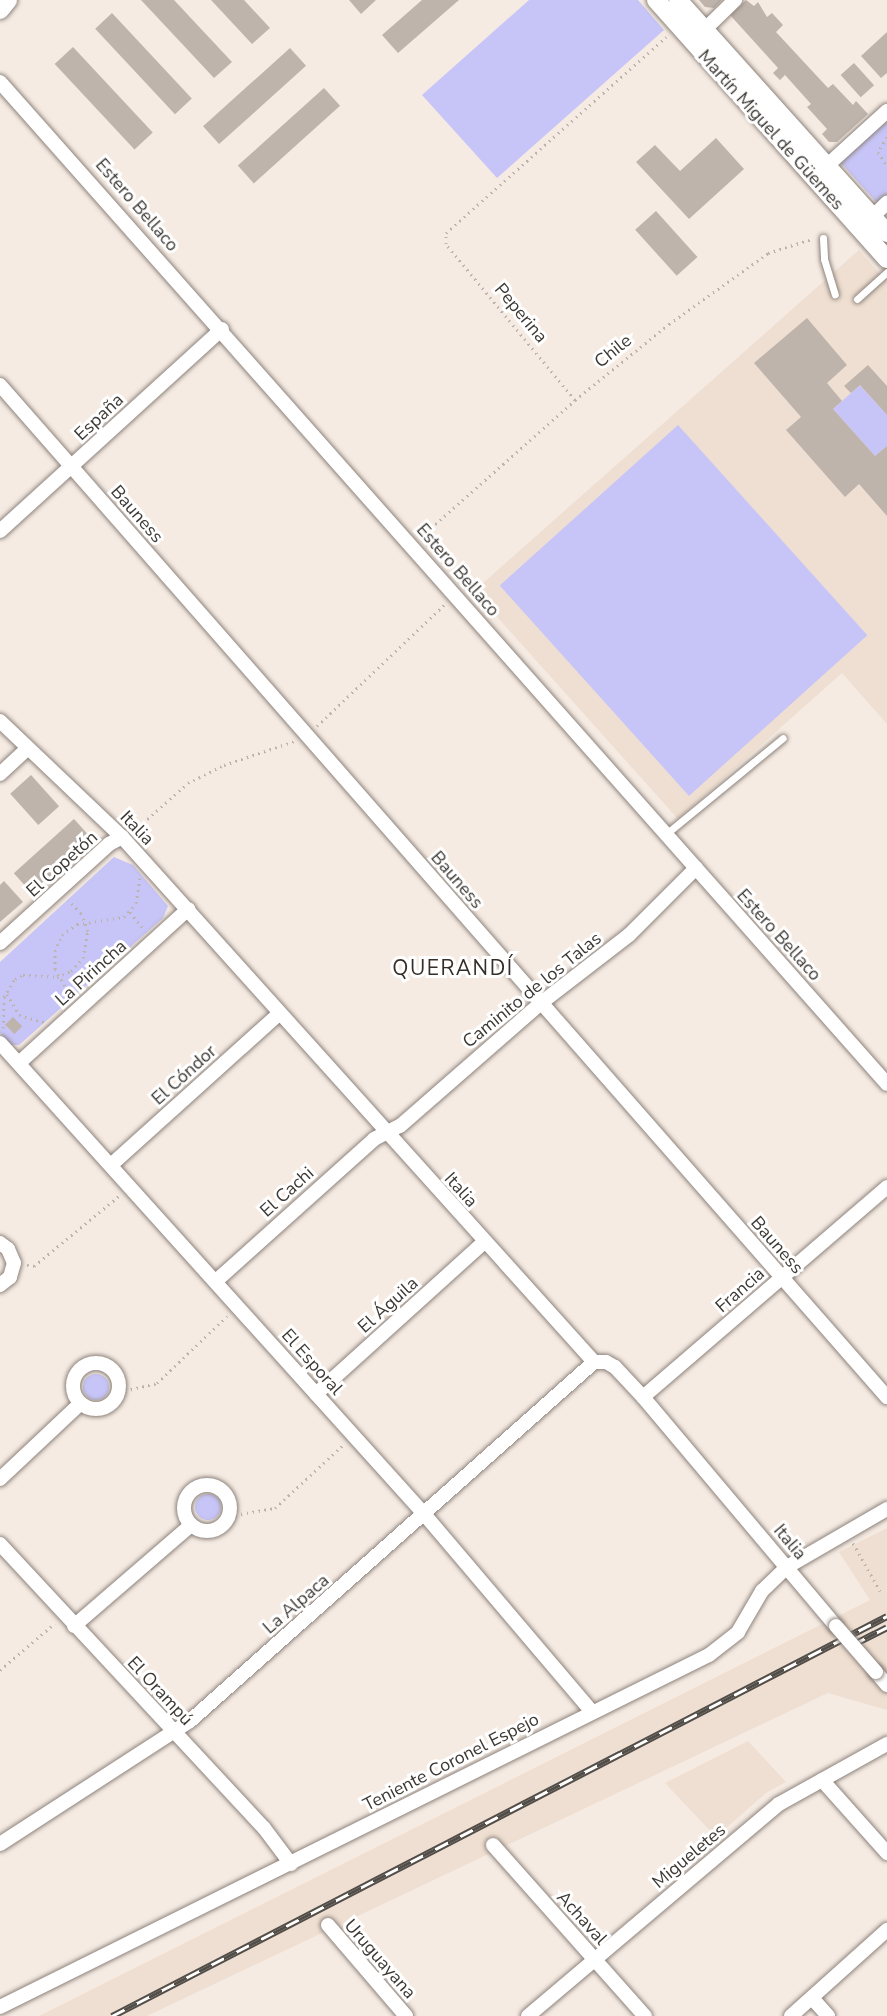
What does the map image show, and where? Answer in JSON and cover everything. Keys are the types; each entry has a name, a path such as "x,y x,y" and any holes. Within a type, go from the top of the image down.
{"main road":[{"path":"0,10 8,0"},
{"name":"Martín Miguel de Güemes","path":"656,0 699,36 821,172 866,223 887,259"},
{"name":"Martín Miguel de Güemes","path":"678,0 699,36"},
{"name":"Martín Miguel de Güemes","path":"866,223 887,233"}],"street":[{"path":"699,36 735,0"},
{"name":"Estero Bellaco","path":"0,82 222,329 887,1084"},
{"path":"821,172 887,111"},
{"path":"866,223 887,203"},
{"name":"España","path":"0,531 222,329"},
{"name":"Bauness","path":"0,385 887,1397"},
{"name":"Italia","path":"0,721 122,837 385,1133 594,1362 606,1362 615,1367 643,1397 887,1685"},
{"path":"0,774 28,748"},
{"name":"El Copetón","path":"0,943 109,844 122,837"},
{"name":"Caminito de los Talas","path":"385,1133 400,1126 540,1002 629,935 696,868"},
{"name":"La Pirincha","path":"19,1063 188,909"},
{"name":"El Cóndor","path":"111,1165 280,1013"},
{"name":"El Esporal","path":"3,1040 19,1063 425,1515 591,1711"},
{"name":"El Cachi","path":"216,1281 374,1139 385,1133"},
{"name":"Francia","path":"643,1397 887,1186"},
{"name":"El Águila","path":"316,1394 484,1242"},
{"path":"0,1243 8,1249 14,1263 10,1277 0,1285"},
{"name":"La Alpaca","path":"0,1844 173,1731 425,1515 594,1362"},
{"path":"86,1365 108,1366 118,1377 119,1392 103,1409 80,1404 73,1383 86,1365"},
{"path":"0,1479 80,1404"},
{"path":"197,1486 220,1488 229,1500 229,1516 212,1530 191,1525 183,1504 197,1486"},
{"name":"Teniente Coronel Espejo","path":"0,2007 291,1864 591,1711 709,1655 727,1642 762,1591 787,1567 887,1509"},
{"path":"74,1626 191,1525"},
{"name":"El Orampú","path":"0,1544 63,1616 264,1828 291,1864"},
{"name":"Migueletes","path":"528,2016 779,1803 887,1744"},
{"path":"822,1780 887,1853"},
{"name":"Achaval","path":"493,1845 645,2016"},
{"name":"Uruguayana","path":"328,1925 406,2016"},
{"path":"791,2016 887,1930"},
{"path":"812,1998 828,2016"}],"lane":[{"path":"823,238 824,259 835,294"},
{"path":"857,299 887,272"},
{"path":"666,834 783,738"}],"path":[{"name":"Peperina","path":"575,399 446,244 446,233 669,35"},
{"path":"887,137 878,152 887,166"},
{"name":"Chile","path":"411,545 575,399 669,324 757,260 793,243 823,238"},
{"path":"81,1006 57,977 54,960 58,943 68,928 86,921 115,920 130,912 141,885 135,867"},
{"path":"3,1040 1,1017 7,992 22,975 57,977 71,971 83,958 88,940 86,921 59,891"},
{"path":"130,912 154,940"},
{"path":"7,992 19,1015 58,1027"},
{"path":"14,1263 34,1266 131,1186"},
{"path":"119,1392 157,1383 238,1306"},
{"path":"229,1516 275,1508 353,1435"},
{"path":"842,1548 852,1542 880,1591"},
{"path":"0,1670 63,1616"}],"shaded area":[{"path":"529,0 638,0 664,30 497,178 422,95"},
{"path":"887,119 887,195 878,204 840,162"},
{"path":"859,250 887,282 887,724 842,673 678,819 474,591"},
{"path":"860,385 887,415 887,446 875,456 833,409"},
{"path":"678,425 867,635 689,796 500,586"},
{"path":"114,857 133,865 168,906 163,918 19,1045 11,1045 0,1033 0,962"},
{"path":"96,1374 105,1378 109,1387 105,1396 96,1400 87,1396 83,1387 87,1378"},
{"path":"208,1494 217,1498 221,1507 217,1516 208,1520 199,1516 195,1507 199,1498"},
{"path":"887,1528 887,1710 828,1693 147,2016 39,2016 870,1600 839,1552"},
{"path":"748,1741 786,1782 766,1793 716,1837 665,1783"}],"building":[{"path":"141,0 174,0 232,62 214,78"},
{"path":"211,0 244,0 270,28 252,44"},
{"path":"349,0 376,0 361,14"},
{"path":"422,0 459,0 398,53 382,35"},
{"path":"699,0 722,0 714,8 705,7"},
{"path":"746,0 754,6 758,2 767,17 772,13 783,25 776,32 828,88 833,84 853,105 856,101 868,114 837,142 829,142 822,134 827,129 807,107 811,104 785,75 780,80 773,73 778,68 730,15"},
{"path":"112,13 192,99 175,114 95,29"},
{"path":"887,32 887,73 881,78 861,56"},
{"path":"73,47 153,133 135,150 55,64"},
{"path":"290,48 306,66 219,144 203,126"},
{"path":"854,63 874,85 861,97 841,75"},
{"path":"324,88 340,106 254,183 238,166"},
{"path":"716,138 744,169 689,219 636,162 655,145 680,171"},
{"path":"656,211 697,257 677,276 635,230"},
{"path":"807,318 847,365 827,383 842,401 833,409 875,456 887,446 887,516 859,484 845,497 786,430 801,417 754,363"},
{"path":"868,365 887,386 887,415 860,385 851,393 844,386"},
{"path":"31,775 59,806 38,825 10,794"},
{"path":"74,819 93,840 33,894 14,873"},
{"path":"4,881 23,902 0,922 0,885"},
{"path":"13,1017 22,1026 14,1034 5,1025"}],"railway":[{"path":"112,2016 887,1616"},
{"path":"852,1645 887,1627"}],"district":[{"name":"QUERANDÍ","path":"453,968"}]}
